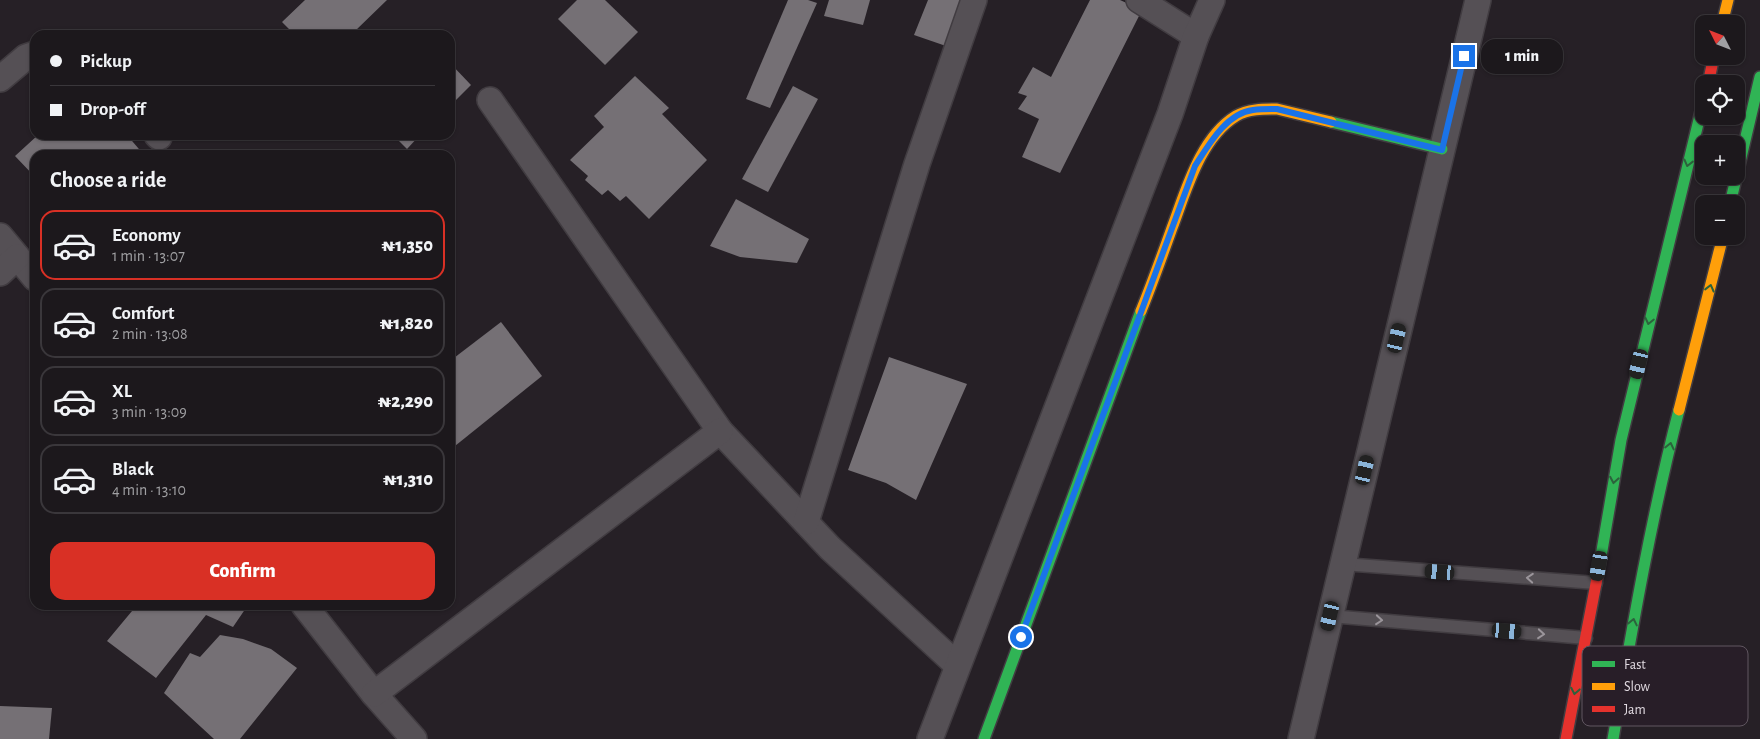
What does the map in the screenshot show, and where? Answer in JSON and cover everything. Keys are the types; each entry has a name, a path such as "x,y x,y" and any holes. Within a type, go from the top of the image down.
{"main road":[{"path":"1724,15 1728,0"},
{"path":"1732,195 1760,77"},
{"path":"984,739 1195,166 1211,140 1228,122 1251,110 1277,109 1442,150"},
{"path":"1584,646 1621,440 1698,125"},
{"path":"1629,646 1669,447 1721,245"},
{"path":"1566,739 1582,658"},
{"path":"1613,739 1615,726"}],"street":[{"path":"806,522 917,164 974,0"},
{"path":"1139,0 1196,36"},
{"path":"930,739 1167,124 1196,36 1212,0"},
{"path":"1301,739 1478,0"},
{"path":"0,79 30,56"},
{"path":"490,100 720,431 830,548 957,665"},
{"path":"0,236 9,265 30,276"},
{"path":"374,694 720,431"},
{"path":"308,610 374,694 414,739"}],"lane":[{"path":"1343,564 1596,583"},
{"path":"1330,616 1586,638"}],"building":[{"path":"305,0 387,0 356,30 290,30 282,22"},
{"path":"577,0 605,0 638,32 605,65 558,19"},
{"path":"788,0 808,0 817,3 770,108 746,99"},
{"path":"829,0 870,0 863,25 824,16"},
{"path":"928,0 961,0 946,46 914,35"},
{"path":"1090,0 1120,0 1142,10 1060,173 1022,157 1039,119 1018,109 1027,96 1018,93 1033,67 1051,77"},
{"path":"455,68 471,85 455,101"},
{"path":"635,76 669,108 662,114 707,160 649,219 626,196 620,201 608,190 602,195 585,180 588,176 570,160 604,127 594,116"},
{"path":"793,86 818,99 768,192 742,179"},
{"path":"33,140 131,140 140,150 30,150 30,172 15,156"},
{"path":"398,140 415,140 407,149"},
{"path":"736,199 809,239 797,263 740,257 710,246"},
{"path":"501,322 542,376 455,446 455,357"},
{"path":"889,357 967,384 916,500 886,483 848,470"},
{"path":"133,610 245,610 233,627 206,615 156,678 107,641"},
{"path":"220,635 243,639 271,649 297,668 240,739 214,739 164,693 190,653 200,657"},
{"path":"0,706 52,708 49,739 0,739"}],"traffic: fast":[{"path":"1732,195 1760,77"},
{"path":"1331,122 1442,149"},
{"path":"1599,568 1621,440 1698,125"},
{"path":"984,739 1141,311"},
{"path":"1630,646 1651,533 1679,410"},
{"path":"1613,739 1615,726"}],"traffic: slow":[{"path":"1724,15 1728,0"},
{"path":"1141,311 1196,166 1204,151 1223,126 1241,114 1266,109 1277,109 1331,122"},
{"path":"1679,410 1721,245"}],"traffic: jam":[{"path":"1710,75 1712,65"},
{"path":"1584,646 1599,568"},
{"path":"1566,739 1582,656"}],"route":[{"path":"1021,637 1195,166 1211,140 1228,122 1251,110 1277,109 1442,150 1464,56"}]}
